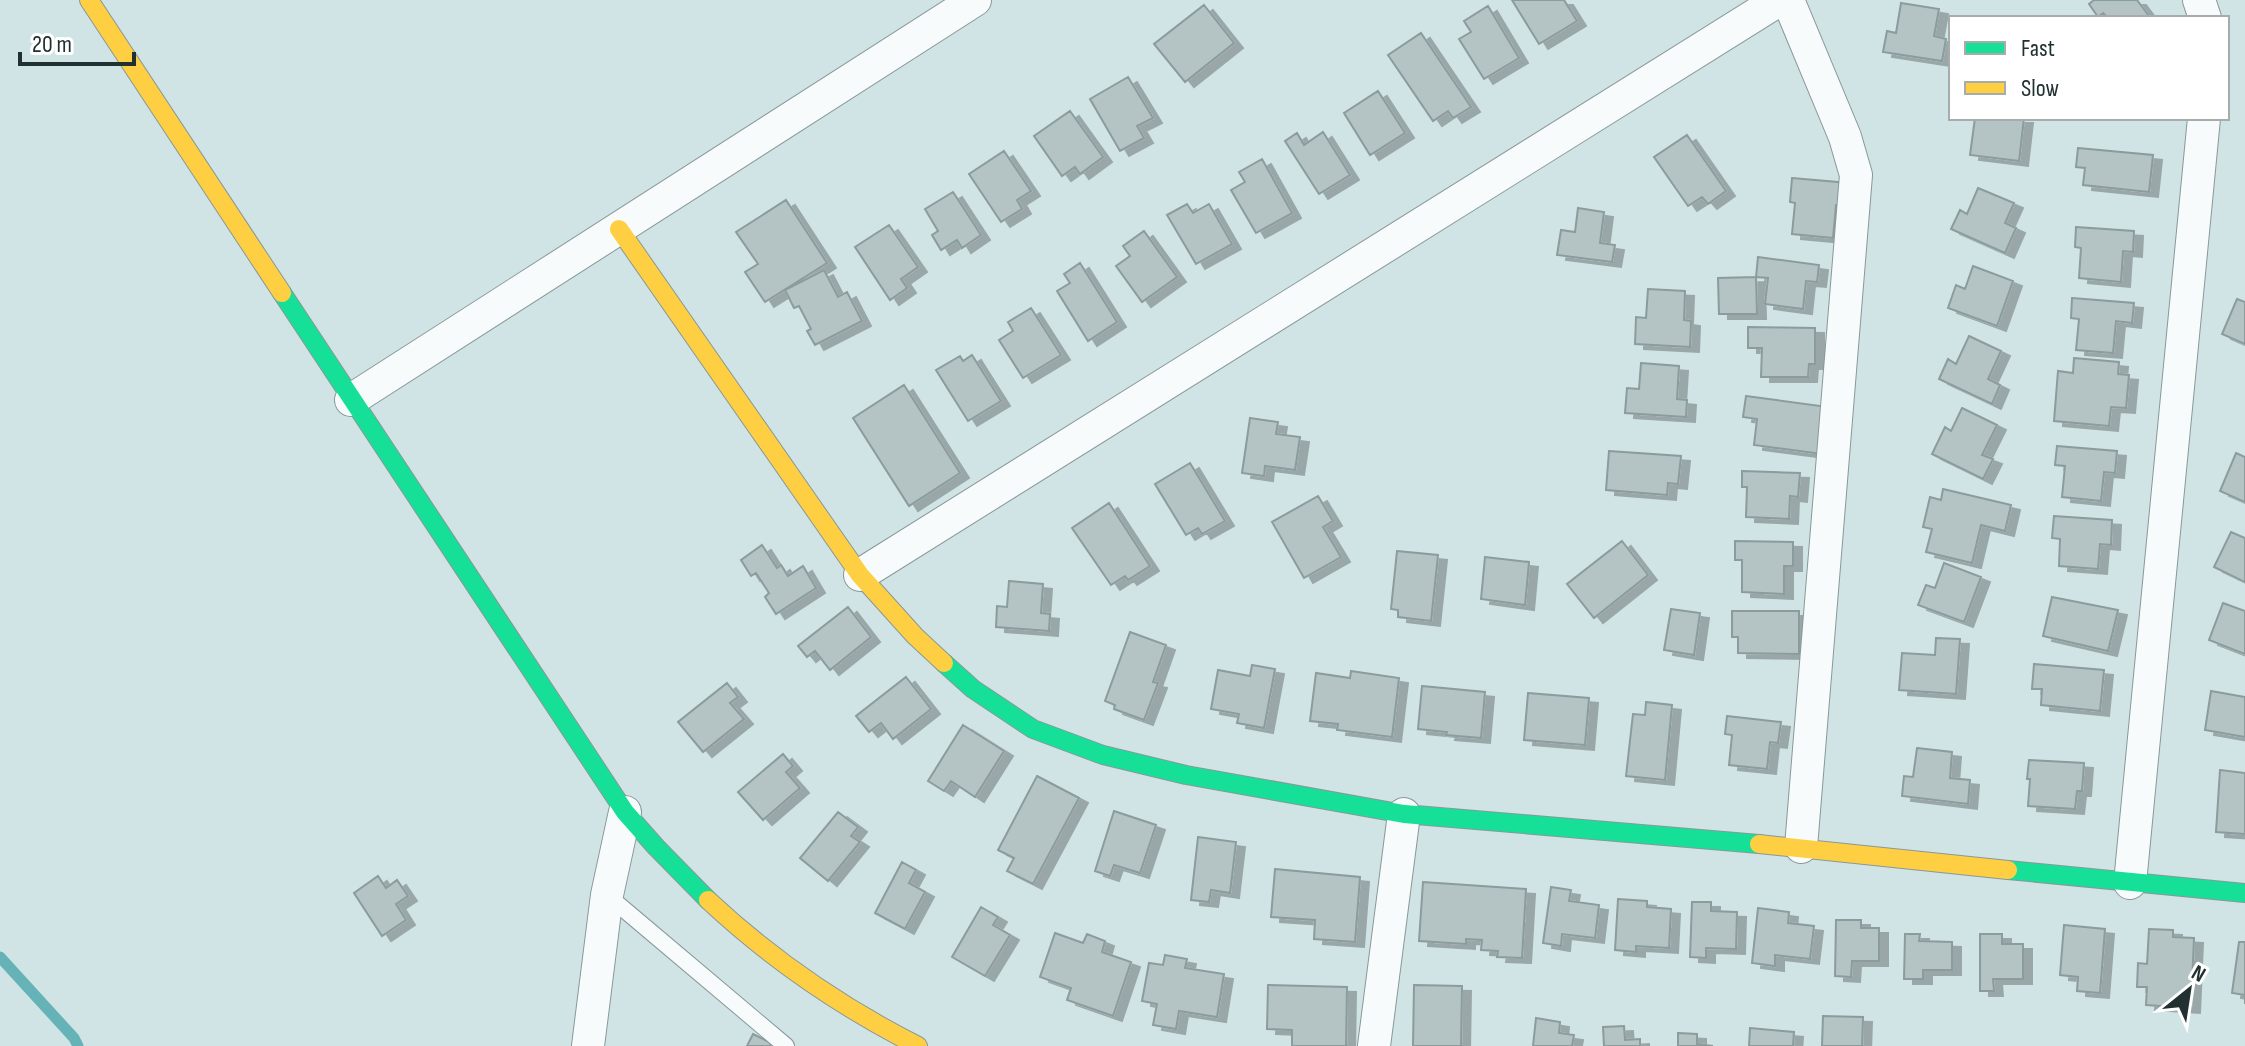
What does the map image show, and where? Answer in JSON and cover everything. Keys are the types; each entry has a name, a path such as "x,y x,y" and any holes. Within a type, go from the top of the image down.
{"street":[{"path":"89,0 625,812 658,851 711,904 774,956 842,1005 918,1046"},
{"path":"351,400 975,0"},
{"path":"860,575 1779,0"},
{"path":"1788,0 1845,137 1856,175 1801,847"},
{"path":"2130,883 2204,120"},
{"path":"619,229 860,575 915,636 973,689 1033,729 1103,755 1186,775 1404,814 1801,847 2245,893"},
{"path":"588,1046 607,895 625,812"},
{"path":"1374,1046 1404,814"}],"lane":[{"path":"607,895 786,1046"}],"building":[{"path":"1512,0 1564,0 1577,21 1539,44"},
{"path":"2094,0 2137,0 2149,16 2106,16 2103,13 2097,16 2089,4"},
{"path":"1901,3 1939,9 1934,36 1946,39 1942,61 1883,52 1887,31 1896,33"},
{"path":"1204,5 1234,43 1185,82 1154,44"},
{"path":"1488,6 1519,58 1484,79 1459,39 1471,32 1464,21"},
{"path":"1421,33 1471,107 1453,118 1448,111 1433,121 1388,55"},
{"path":"1128,77 1153,118 1137,126 1144,138 1120,151 1090,99"},
{"path":"1378,91 1405,133 1370,155 1344,113"},
{"path":"1070,111 1103,157 1080,174 1075,167 1062,176 1034,136"},
{"path":"1975,120 2024,120 2019,161 1970,155"},
{"path":"1323,132 1350,175 1319,194 1285,141 1297,133 1304,145"},
{"path":"1687,135 1726,191 1708,204 1702,197 1688,206 1654,157"},
{"path":"2078,148 2153,155 2149,192 2083,185 2085,168 2076,167"},
{"path":"1004,151 1031,191 1017,200 1022,209 1001,222 969,174"},
{"path":"1262,159 1292,213 1256,233 1231,190 1245,182 1239,172"},
{"path":"1792,178 1849,183 1847,206 1836,205 1833,238 1792,234 1795,203 1790,202"},
{"path":"1978,188 2014,203 2005,223 2016,228 2005,253 1951,229 1960,210 1967,214"},
{"path":"953,192 981,235 962,248 957,240 941,250 932,235 938,231 925,209"},
{"path":"786,200 827,263 765,302 745,272 758,264 736,232"},
{"path":"1187,204 1193,213 1209,204 1232,244 1196,264 1167,215"},
{"path":"1578,208 1604,212 1600,243 1615,245 1612,262 1557,255 1561,230 1575,232"},
{"path":"889,225 918,267 901,279 907,288 890,300 855,247"},
{"path":"2076,227 2134,231 2133,252 2123,251 2121,282 2079,278 2081,248 2075,247"},
{"path":"1144,231 1177,277 1142,302 1116,266 1130,256 1123,246"},
{"path":"1758,257 1819,265 1817,282 1806,281 1803,309 1765,304 1768,278 1756,277"},
{"path":"1080,263 1117,322 1088,341 1057,291 1070,283 1064,274"},
{"path":"1973,266 2013,281 1997,326 1948,308 1956,285 1965,289"},
{"path":"824,270 838,297 847,292 862,321 815,345 799,306 794,308 785,290"},
{"path":"1756,277 1757,314 1719,314 1718,278"},
{"path":"1648,289 1685,291 1684,320 1691,321 1690,347 1635,344 1636,317 1646,318"},
{"path":"2072,298 2134,303 2132,323 2116,321 2113,353 2076,350 2079,319 2071,318"},
{"path":"2237,299 2245,302 2245,344 2222,334"},
{"path":"1031,308 1061,355 1023,378 999,340 1013,331 1008,322"},
{"path":"1748,327 1815,328 1815,364 1809,364 1808,377 1761,377 1762,348 1748,348"},
{"path":"1969,336 2001,351 1988,379 2000,385 1992,404 1939,379 1948,359 1956,364"},
{"path":"972,355 1001,401 968,421 936,370 960,356 963,361"},
{"path":"2074,358 2119,362 2118,374 2129,375 2126,408 2111,407 2109,426 2054,421 2058,371 2073,373"},
{"path":"1641,363 1679,366 1677,399 1687,400 1686,417 1625,413 1627,388 1639,389"},
{"path":"904,385 960,473 909,506 853,418"},
{"path":"1746,396 1828,407 1822,454 1754,445 1757,419 1743,417"},
{"path":"1962,408 1997,425 1982,455 1993,459 1983,479 1932,454 1945,427 1951,431"},
{"path":"1250,418 1278,422 1276,434 1300,437 1295,470 1265,466 1264,476 1242,473"},
{"path":"2057,446 2117,451 2115,473 2104,472 2101,501 2062,497 2065,466 2055,465"},
{"path":"1609,451 1681,456 1678,484 1668,483 1667,495 1606,490"},
{"path":"2236,453 2245,457 2245,502 2220,491"},
{"path":"1190,463 1225,521 1202,534 1198,528 1186,535 1155,484"},
{"path":"1742,471 1800,473 1798,497 1790,496 1789,519 1746,517 1747,487 1742,487"},
{"path":"1943,489 2011,505 2005,531 1981,525 1972,563 1926,552 1932,529 1923,527 1930,497 1941,500"},
{"path":"1318,496 1333,521 1323,527 1341,557 1304,578 1272,522"},
{"path":"1109,503 1150,566 1128,580 1125,576 1111,585 1072,528"},
{"path":"2054,516 2112,520 2111,545 2100,544 2098,569 2059,566 2060,539 2052,538"},
{"path":"2231,532 2245,538 2245,582 2214,567"},
{"path":"1622,541 1648,575 1594,618 1567,584"},
{"path":"1735,541 1793,542 1793,566 1784,566 1784,594 1742,592 1742,560 1735,560"},
{"path":"762,545 777,568 781,565 788,576 803,566 816,588 776,614 765,597 769,593 756,573 751,576 741,560"},
{"path":"1397,551 1438,555 1431,621 1398,617 1398,610 1391,609"},
{"path":"1485,557 1529,562 1525,605 1481,599"},
{"path":"1944,563 1981,577 1964,622 1918,605 1926,585 1935,588"},
{"path":"1009,581 1043,584 1041,613 1050,614 1049,631 996,627 997,606 1007,607"},
{"path":"2052,597 2118,610 2108,651 2043,636"},
{"path":"2223,603 2245,611 2245,654 2209,640"},
{"path":"848,607 871,637 830,670 815,651 807,657 798,646"},
{"path":"1671,609 1700,613 1694,655 1664,650"},
{"path":"1732,611 1799,611 1799,654 1738,653 1738,637 1732,637"},
{"path":"1130,632 1166,645 1153,682 1158,683 1144,720 1114,709 1115,705 1105,701"},
{"path":"1936,638 1960,639 1956,694 1899,690 1902,653 1935,655"},
{"path":"2034,664 2104,670 2100,711 2041,705 2042,689 2032,689"},
{"path":"1252,665 1275,669 1264,728 1237,723 1239,714 1211,709 1218,670 1250,676"},
{"path":"1351,671 1399,678 1392,737 1337,730 1338,724 1310,721 1316,673 1350,678"},
{"path":"906,677 931,709 893,739 881,723 869,732 856,716"},
{"path":"727,683 738,697 730,703 744,719 703,752 678,722"},
{"path":"1422,686 1485,692 1481,738 1418,729"},
{"path":"2211,691 2245,697 2245,737 2205,730"},
{"path":"1528,693 1589,698 1585,745 1524,740"},
{"path":"1646,702 1672,705 1665,780 1626,776 1633,714 1645,715"},
{"path":"1727,716 1781,722 1778,743 1770,742 1767,769 1729,765 1732,735 1725,734"},
{"path":"963,725 1004,751 975,797 951,781 944,791 928,781"},
{"path":"1917,748 1952,752 1950,778 1970,780 1968,804 1902,796 1904,776 1913,777"},
{"path":"783,754 793,766 786,772 800,788 763,820 738,792"},
{"path":"2029,760 2084,763 2082,791 2077,791 2075,809 2028,806"},
{"path":"2220,770 2245,773 2245,834 2216,832"},
{"path":"1037,776 1079,798 1033,884 1007,871 1014,858 998,850"},
{"path":"1114,811 1156,825 1140,873 1114,865 1110,876 1095,871"},
{"path":"838,812 858,827 851,836 860,842 828,881 800,858"},
{"path":"1198,837 1236,842 1230,893 1211,890 1209,902 1191,900"},
{"path":"902,862 916,870 909,883 925,892 905,929 875,913"},
{"path":"1275,869 1360,877 1355,942 1314,939 1315,920 1271,917"},
{"path":"378,876 386,888 397,880 408,896 396,904 406,920 382,936 354,893"},
{"path":"1423,882 1526,889 1522,958 1497,957 1498,951 1481,950 1482,940 1466,939 1466,944 1419,941"},
{"path":"1551,887 1571,890 1569,901 1599,905 1595,938 1562,934 1561,946 1543,943"},
{"path":"1618,899 1647,901 1647,907 1671,909 1669,948 1636,946 1636,952 1615,950"},
{"path":"1692,902 1711,902 1711,911 1737,912 1736,949 1706,948 1706,958 1690,957"},
{"path":"981,907 998,917 993,925 1010,935 985,976 952,957"},
{"path":"1758,908 1789,912 1788,923 1814,926 1810,959 1775,955 1775,966 1752,963"},
{"path":"1836,920 1861,920 1861,928 1879,928 1879,961 1852,961 1851,977 1835,976"},
{"path":"2064,925 2105,929 2100,993 2077,991 2078,977 2060,975"},
{"path":"2149,929 2173,930 2173,937 2194,938 2191,1008 2146,1005 2147,987 2137,987 2138,963 2147,964"},
{"path":"1055,933 1083,943 1087,934 1105,941 1102,952 1131,962 1113,1016 1067,1000 1071,988 1040,977"},
{"path":"1905,934 1920,934 1919,941 1952,942 1952,970 1923,970 1923,979 1904,979"},
{"path":"1980,934 2002,934 2002,944 2023,944 2023,979 1993,979 1994,991 1980,991"},
{"path":"2239,942 2245,942 2245,995 2232,993"},
{"path":"1165,955 1187,959 1185,968 1224,974 1217,1017 1179,1011 1176,1029 1153,1025 1157,1004 1142,1001 1149,963 1163,965"},
{"path":"1268,985 1347,987 1346,1046 1292,1046 1292,1030 1267,1029"},
{"path":"1414,985 1462,986 1461,1046 1413,1046"},
{"path":"1823,1016 1863,1017 1862,1046 1822,1046"},
{"path":"1536,1018 1560,1022 1559,1033 1574,1035 1572,1046 1533,1046"},
{"path":"1624,1026 1625,1040 1640,1039 1640,1046 1604,1046 1603,1027"},
{"path":"1750,1028 1794,1032 1793,1046 1749,1046"},
{"path":"1678,1033 1697,1034 1697,1044 1713,1046 1678,1046"},
{"path":"753,1034 771,1043 770,1046 747,1046"}],"waterway":[{"path":"0,957 78,1046"}],"traffic: fast":[{"path":"282,293 625,812 708,900"},
{"path":"944,663 973,689 1033,729 1103,755 1186,775 1404,814 1759,844"},
{"path":"2008,870 2245,893"}],"traffic: slow":[{"path":"89,0 282,293"},
{"path":"619,229 860,575 944,663"},
{"path":"1759,844 2008,870"},
{"path":"708,900 808,980 918,1046"}]}
